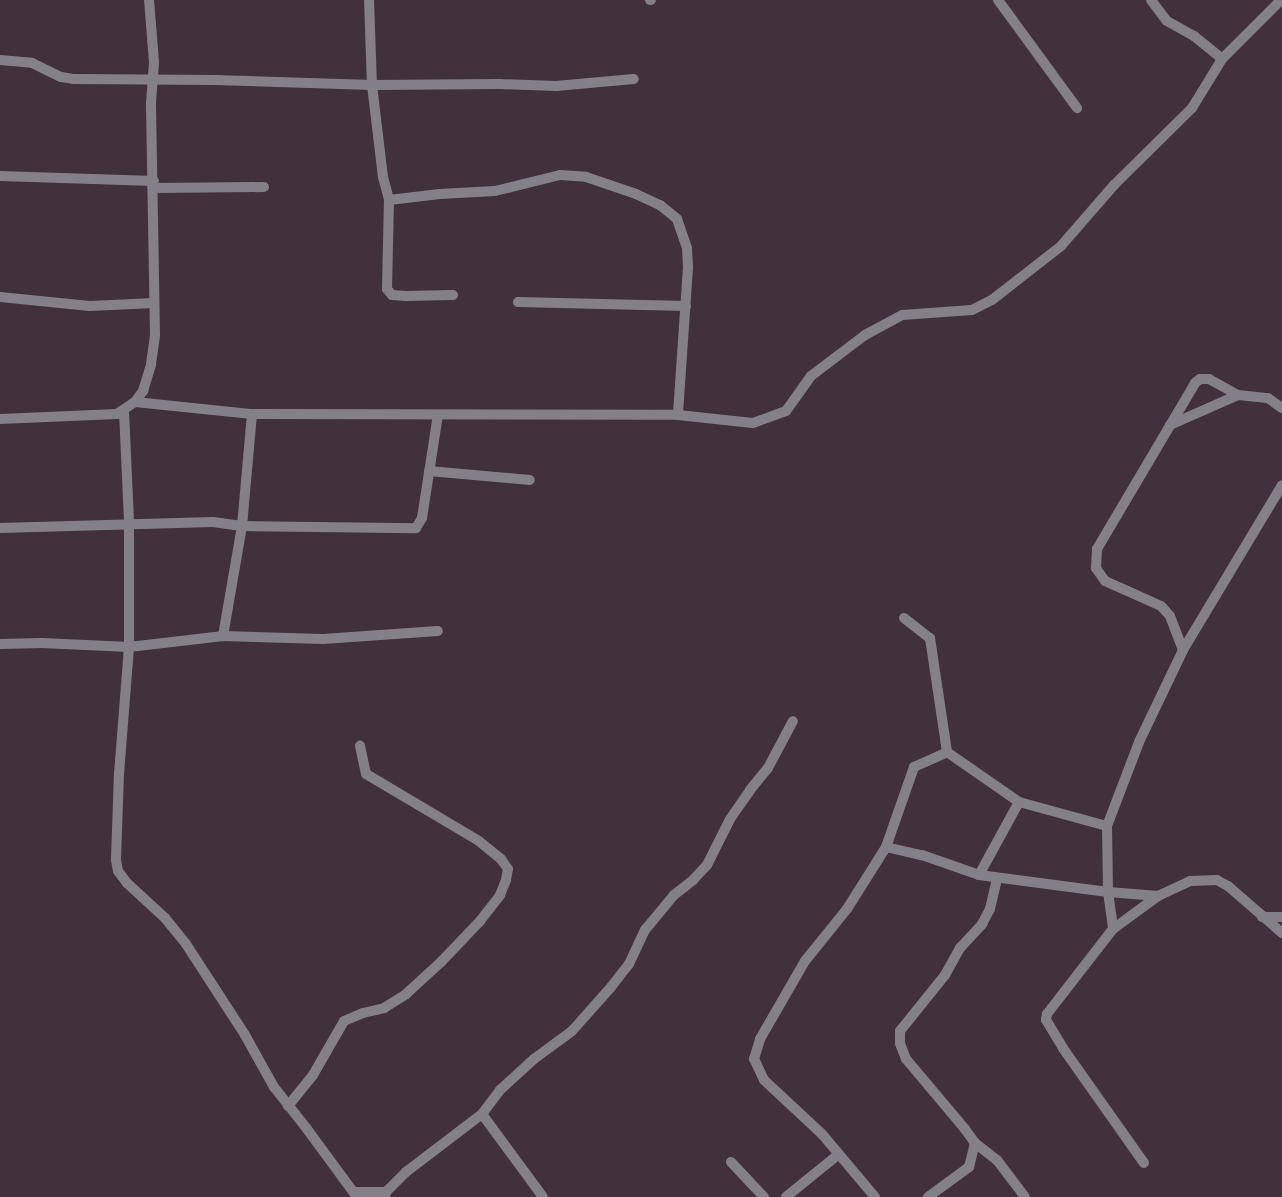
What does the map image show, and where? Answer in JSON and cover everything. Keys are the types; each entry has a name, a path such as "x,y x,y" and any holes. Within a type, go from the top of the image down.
{"street":[{"path":"0,419 88,416 124,411 135,402 143,391 155,334 154,184 151,103 154,62 149,0"},
{"path":"369,0 372,85 383,177 389,200 387,289 392,295 453,295"},
{"path":"998,0 1077,108"},
{"path":"1151,0 1167,21 1194,36 1222,59"},
{"path":"135,402 252,414 678,415 753,423 786,411 811,376 872,331 902,315 972,310 992,300 1061,246 1114,184 1192,108 1222,59 1281,0"},
{"path":"0,60 32,63 61,77 73,79 215,80 372,85 499,84 556,86 634,80"},
{"path":"389,200 440,194 496,191 560,175 586,177 636,194 660,205 677,219 687,248 686,306 678,415"},
{"path":"0,176 154,184 264,187"},
{"path":"0,297 90,306 154,303"},
{"path":"518,302 686,306"},
{"path":"1182,650 1170,616 1160,606 1105,580 1096,568 1097,550 1194,383 1200,379 1209,379 1238,395 1268,398 1282,408"},
{"path":"1170,425 1238,395"},
{"path":"124,411 129,523 129,647 119,774 116,860 118,871 127,883 165,918 186,944 245,1035 274,1087 356,1195 386,1195 406,1172 482,1114 500,1090 534,1059 572,1031 629,964 645,930 674,896 707,865 730,819 768,768 793,720"},
{"path":"223,636 242,526 252,414"},
{"path":"0,528 213,522 242,526 416,528 422,518 438,414"},
{"path":"429,471 530,480"},
{"path":"1113,929 1108,892 1107,826 1139,742 1182,650 1282,485"},
{"path":"904,618 930,638 947,752 1019,802 1107,826"},
{"path":"0,644 42,643 129,647 223,636 323,639 438,631"},
{"path":"288,1106 313,1076 344,1021 363,1013 384,1008 406,994 441,962 480,921 500,895 506,880 508,868 501,859 479,841 366,774 360,746"},
{"path":"875,1197 822,1134 764,1080 754,1058 760,1040 805,961 847,909 886,847 914,767 947,752"},
{"path":"980,875 1019,802"},
{"path":"886,847 922,854 980,875 1108,892 1158,896"},
{"path":"997,878 990,909 982,924 960,948 945,975 900,1031 900,1043 906,1059 966,1129 974,1143 996,1160 1025,1197"},
{"path":"1144,1164 1063,1048 1046,1020 1047,1014 1113,929 1158,896 1190,881 1216,880 1228,886 1282,933"},
{"path":"1262,917 1282,917"},
{"path":"482,1114 543,1197"},
{"path":"928,1197 969,1167 974,1143"},
{"path":"786,1197 839,1154"},
{"path":"731,1162 764,1197"}]}
